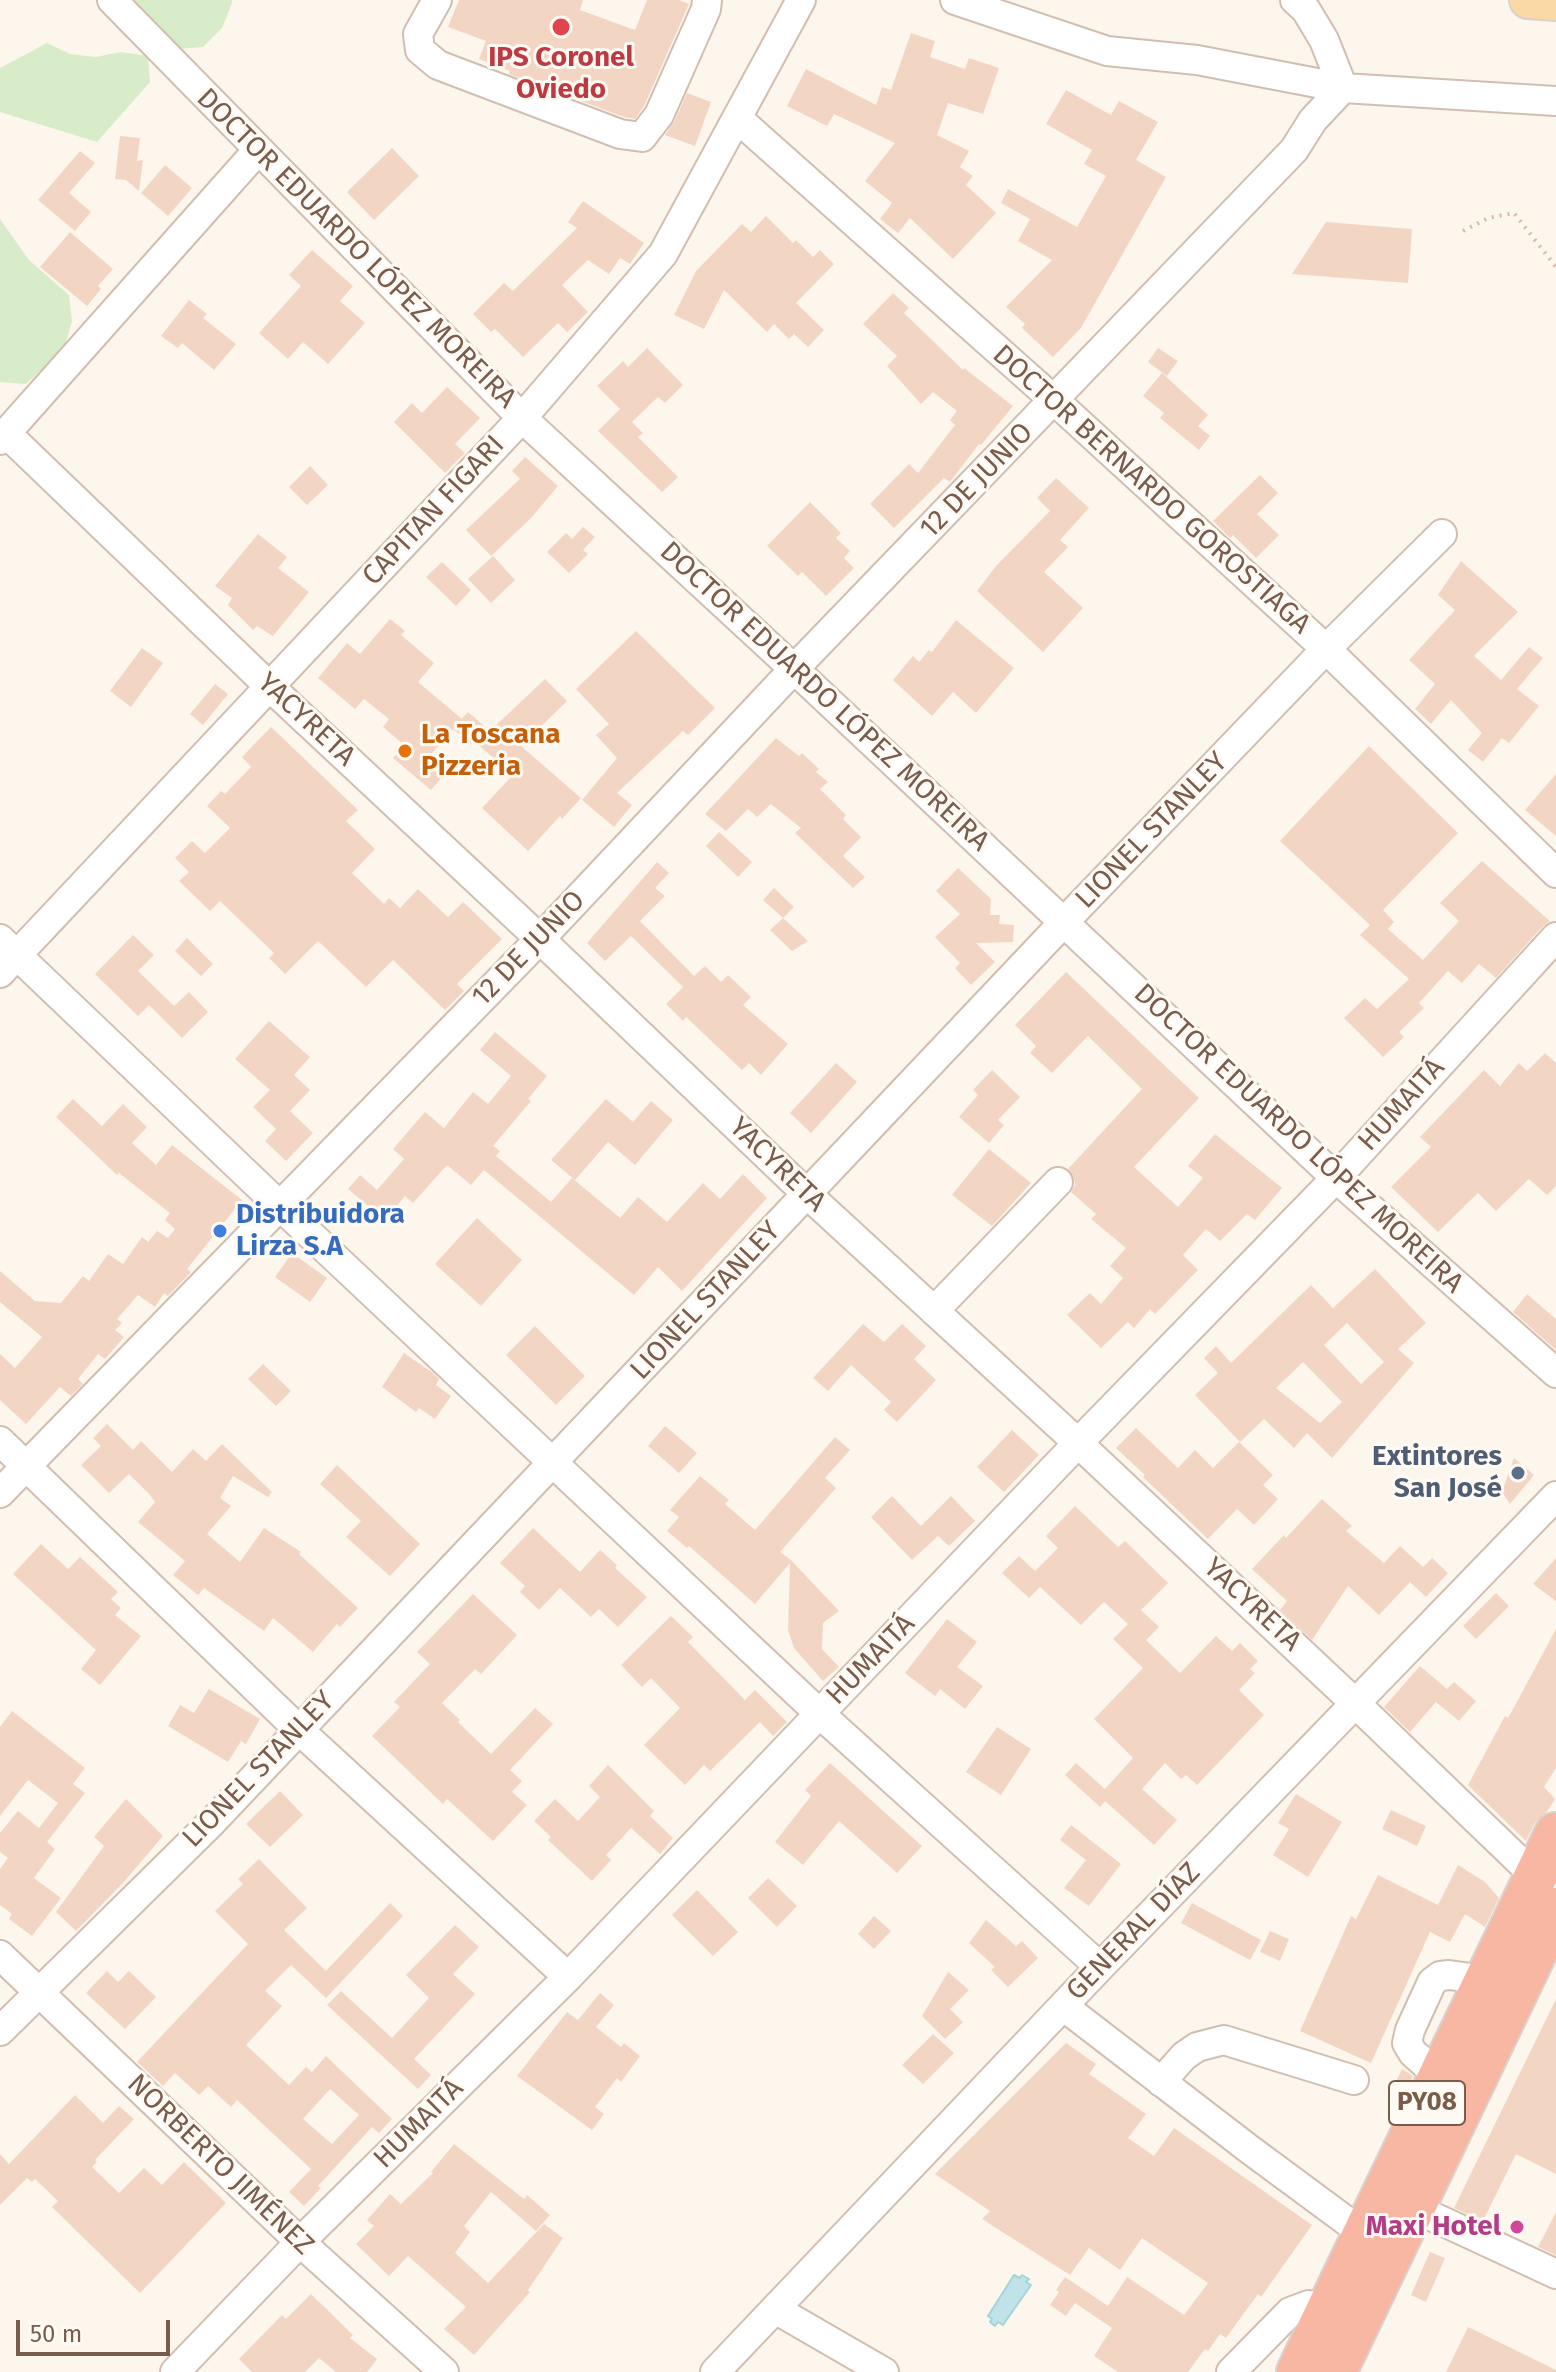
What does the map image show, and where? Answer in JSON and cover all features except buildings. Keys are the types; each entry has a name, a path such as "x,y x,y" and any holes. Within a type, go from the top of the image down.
{"highway":[{"name":"PY08","path":"1335,2372 1379,2242 1544,1908 1556,1834"},
{"name":"PY08","path":"1398,2201 1440,2077 1486,1980 1544,1908"},
{"name":"PY08","path":"1298,2372 1329,2308 1379,2242"}],"main road":[{"path":"1528,0 1556,2"}],"street":[{"name":"DOCTOR EDUARDO LÓPEZ MOREIRA","path":"112,0 522,418 1336,1178 1556,1373"},
{"path":"437,0 418,34 420,50 438,65 620,134 642,137 659,115 706,9 707,0"},
{"name":"CAPITAN FIGARI","path":"5,956 269,686 522,418 663,254 801,0"},
{"path":"955,0 1107,51 1197,60 1343,88 1556,101"},
{"path":"1295,0 1306,10 1324,40 1343,88"},
{"name":"12 DE JUNIO","path":"0,1493 540,939 794,669 1055,401 1294,150 1313,120 1343,88"},
{"name":"DOCTOR BERNARDO GOROSTIAGA","path":"737,118 1055,401 1326,649 1556,873"},
{"path":"3,436 258,150"},
{"name":"YACYRETA","path":"3,436 807,1194 1355,1703 1544,1908"},
{"name":"LIONEL STANLEY","path":"0,2031 212,1822 1064,922 1326,649 1442,534"},
{"name":"HUMAITÁ","path":"175,2372 300,2242 568,1977 1336,1178 1556,937"},
{"path":"5,956 280,1206 820,1714 1100,1967"},
{"path":"934,1311 1058,1182"},
{"path":"0,1441 299,1730 568,1977"},
{"name":"GENERAL DÍAZ","path":"715,2372 1100,1967 1556,1496"},
{"name":"NORBERTO JIMÉNEZ","path":"0,1955 300,2242 444,2372"},
{"path":"1063,2006 1379,2242"},
{"path":"1161,2082 1184,2056 1197,2047 1224,2040 1354,2080"},
{"path":"1398,2201 1556,2274"},
{"path":"1231,2372 1290,2312 1309,2305 1329,2308"},
{"path":"775,2309 884,2372"}],"path":[{"path":"1463,231 1488,218 1514,213 1556,267"}],"green space":[{"path":"116,0 232,0 232,3 222,28 203,47 177,49"},
{"path":"47,43 70,54 96,57 121,52 148,56 150,82 97,142 0,112 0,68"},
{"path":"0,219 29,260 69,295 72,321 64,349 26,384 0,382"}],"water":[{"path":"1014,2275 1029,2279 1026,2282 1031,2285 1003,2325 998,2322 995,2326 988,2316"}],"place":[{"name":"IPS Coronel Oviedo","path":"561,27"},
{"name":"La Toscana Pizzeria","path":"405,751"},
{"name":"Distribuidora Lirza S.A","path":"220,1231"},
{"name":"Extintores San José","path":"1518,1473"},
{"name":"Maxi Hotel","path":"1517,2227"}]}
